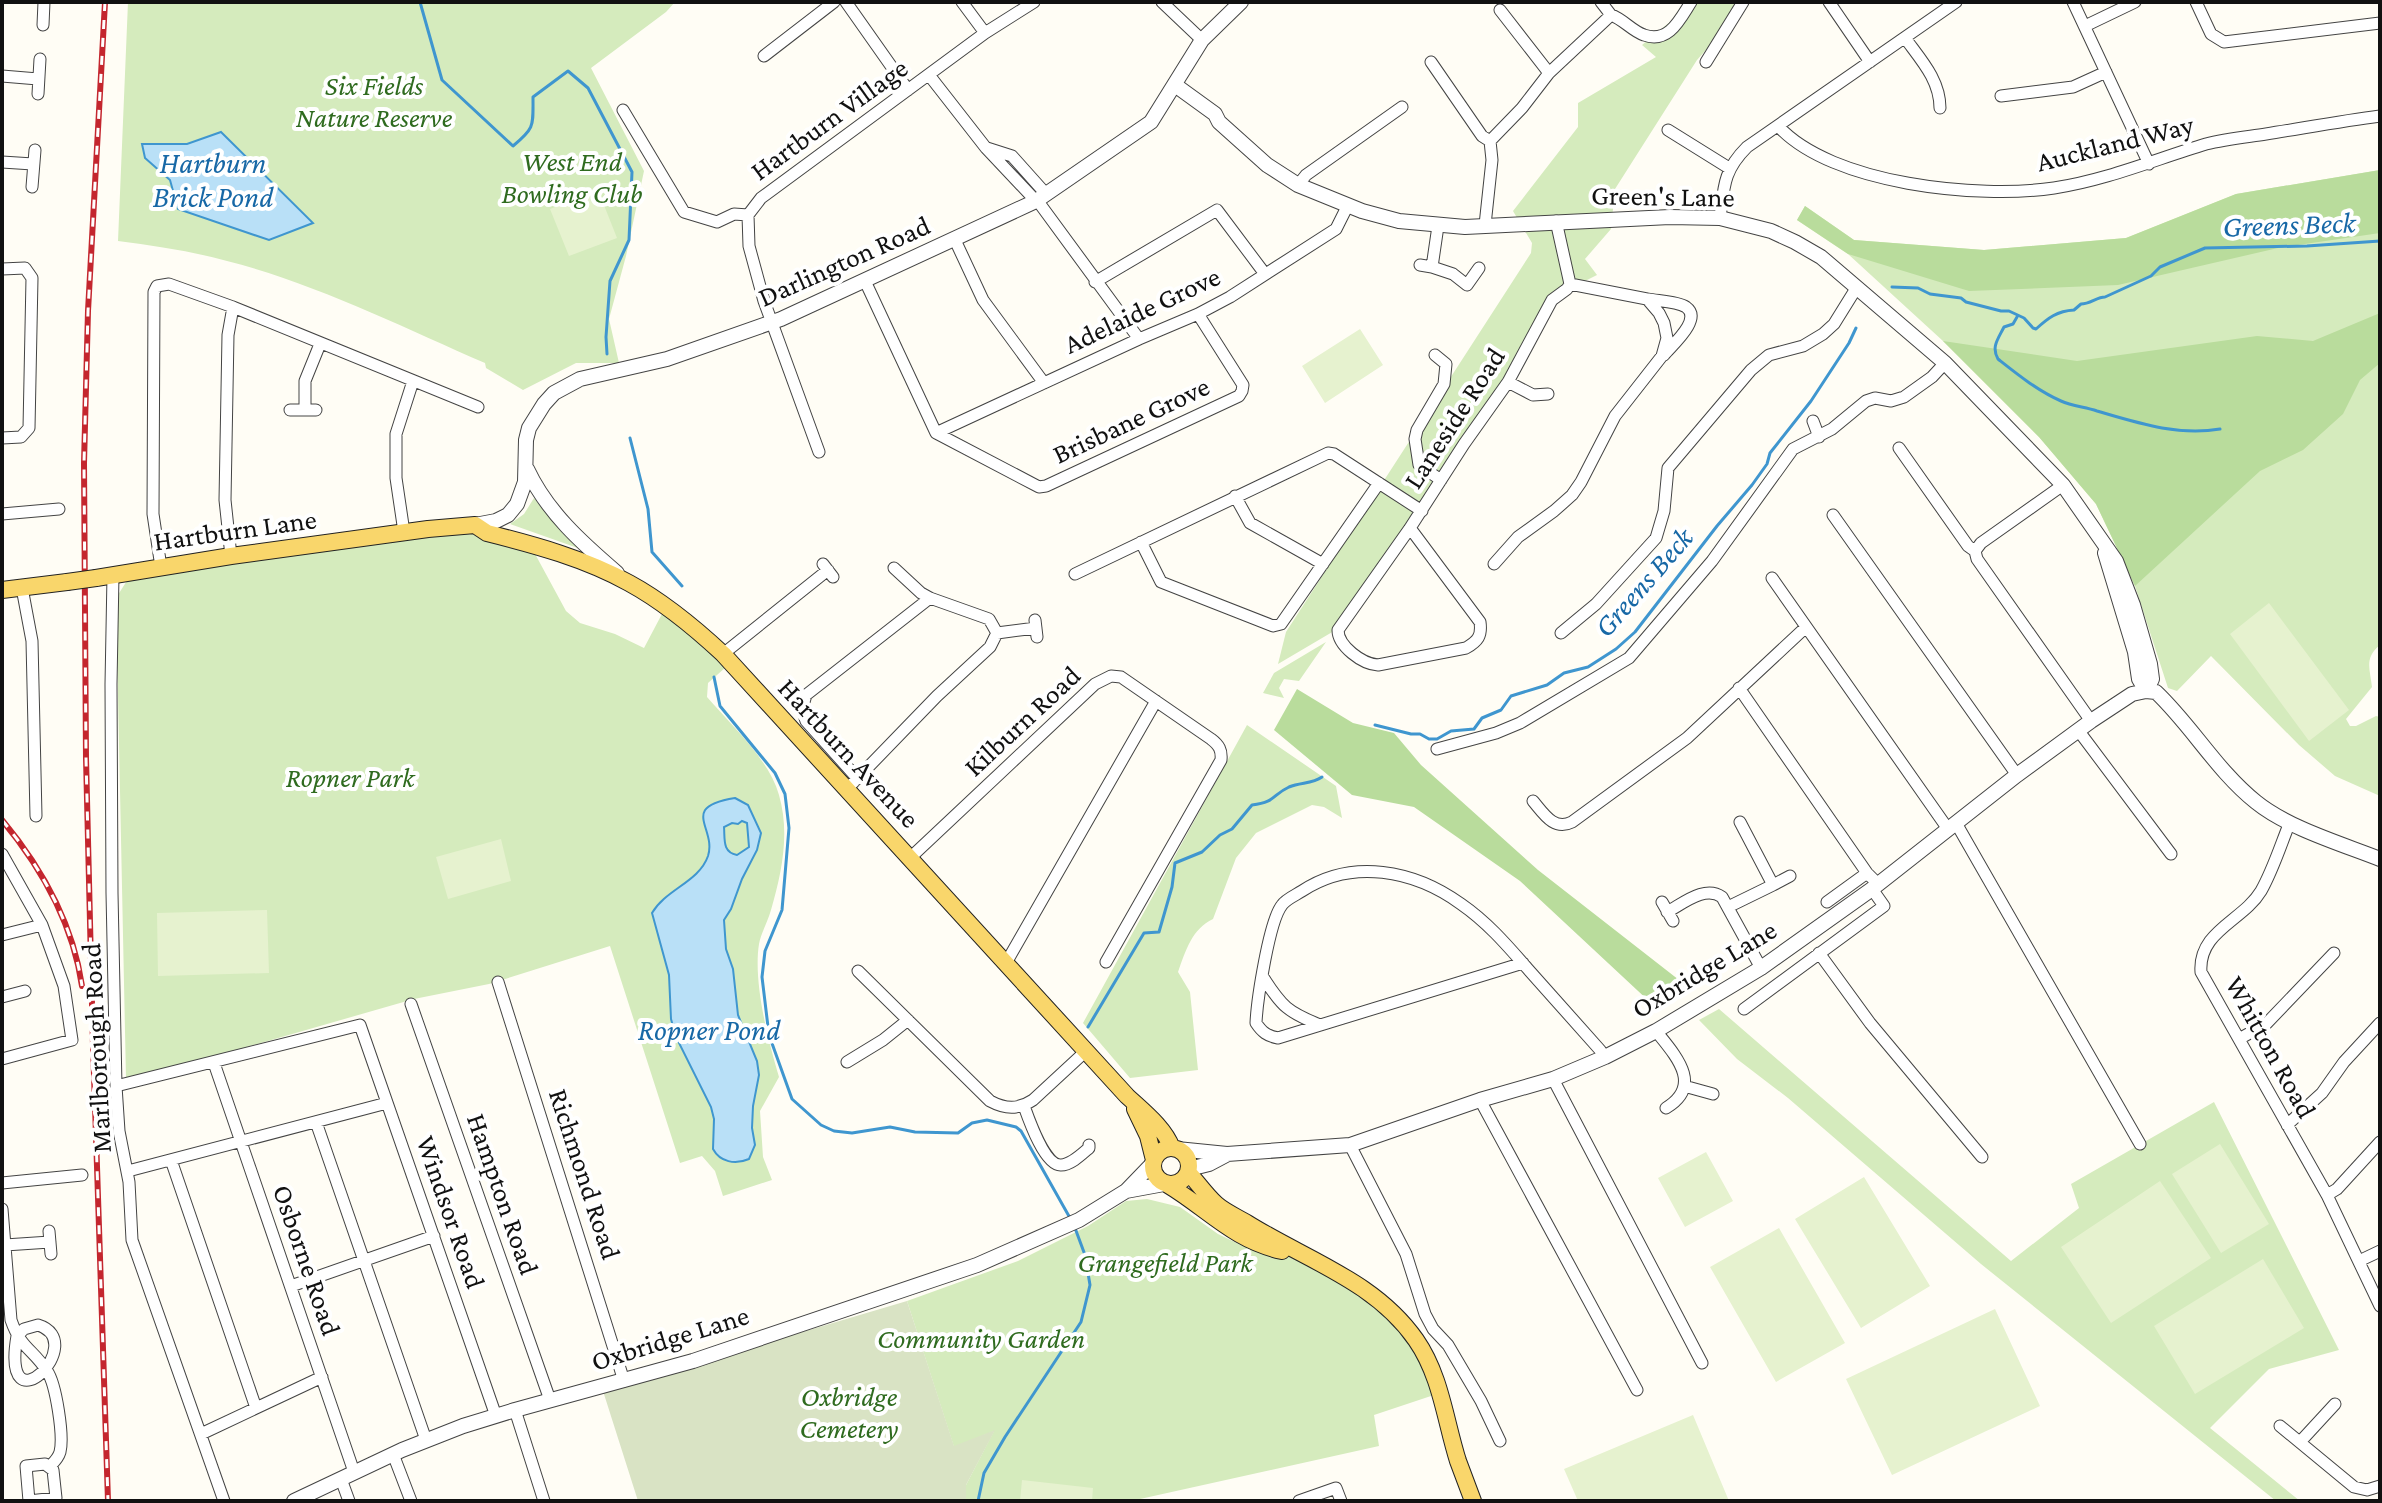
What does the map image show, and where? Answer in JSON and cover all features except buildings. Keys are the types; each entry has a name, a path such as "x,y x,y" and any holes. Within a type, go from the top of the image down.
{"main road":[{"name":"Hartburn Lane","path":"2,590 404,532 475,525"},
{"name":"Hartburn Avenue","path":"475,525 487,533 578,561 626,581 668,607 723,654 852,784 910,858 1127,1096 1148,1115 1174,1149"},
{"name":"Hartburn Avenue","path":"1127,1096 1148,1136 1153,1161"},
{"path":"1166,1184 1176,1184 1184,1179 1188,1170 1187,1158 1174,1149 1161,1151 1153,1161 1157,1179 1221,1224 1265,1247 1319,1261 1362,1286 1398,1318 1433,1370 1458,1461 1473,1501"},
{"path":"1188,1170 1215,1204 1303,1255"}],"street":[{"path":"43,25 44,2"},
{"path":"764,56 834,2"},
{"path":"846,2 908,90"},
{"path":"962,2 985,33"},
{"name":"Hartburn Village","path":"819,452 771,323 749,246 748,215 761,198 985,33 1034,2"},
{"path":"1162,2 1202,40"},
{"name":"Darlington Road","path":"475,525 508,515 517,504 525,482 526,440 533,420 544,404 568,384 667,359 771,323 1040,198 1151,122 1202,40 1241,2"},
{"path":"1601,2 1611,15 1644,35 1660,37 1674,29 1691,2"},
{"path":"1707,56 1743,2"},
{"path":"1829,2 1870,62"},
{"path":"1720,218 1729,168 1747,147 1956,2"},
{"path":"2073,2 2149,164"},
{"path":"2085,26 2135,2"},
{"path":"2196,2 2211,34 2224,42 2380,23"},
{"path":"1500,10 1549,73"},
{"path":"1490,141 1522,108 1549,73 1611,15"},
{"path":"1905,38 1934,79 1940,92 1940,108"},
{"path":"38,94 40,59"},
{"path":"1431,62 1482,136 1490,141"},
{"path":"2001,96 2073,87 2106,72"},
{"path":"929,75 986,148 1000,156 1012,156 1095,282 1139,339"},
{"path":"2,76 38,79"},
{"name":"Green's Lane","path":"1171,92 1215,114 1219,122 1267,165 1298,185 1399,221 1438,226 1670,217 1720,218 1771,231 1821,257 1945,363 2063,485 2102,542 2135,652 2139,679 2146,691"},
{"path":"1298,185 1306,175 1402,107"},
{"path":"623,110 684,212 717,222 734,214 748,215"},
{"name":"Auckland Way","path":"1778,126 1789,138 1832,161 1898,181 1948,190 2003,191 2054,188 2149,164 2208,144 2380,116"},
{"path":"1668,130 1729,168"},
{"path":"1485,225 1492,160 1490,141"},
{"path":"32,187 35,150"},
{"path":"2,162 33,164"},
{"name":"Adelaide Grove","path":"936,433 1230,297 1336,229 1348,205"},
{"path":"1095,282 1217,210 1265,274"},
{"path":"1494,564 1518,537 1572,495 1615,416 1692,318 1685,306 1570,284 1556,221"},
{"path":"1438,226 1426,266 1453,274 1467,285 1479,268"},
{"path":"955,240 983,300 1044,383"},
{"path":"2,269 25,268 32,278 29,428 21,437 2,438"},
{"path":"865,281 936,433"},
{"path":"161,567 153,514 154,292 157,286 169,284 233,307 478,407"},
{"name":"Laneside Road","path":"1410,528 1480,622 1481,631 1477,641 1466,648 1370,665 1342,644 1338,639 1338,630 1508,382 1552,300 1570,284"},
{"path":"1564,625 1596,604 1656,538 1664,511 1668,468 1678,462 1756,364 1769,355 1803,346 1823,334 1834,324 1857,287"},
{"path":"1647,299 1664,323 1667,338 1662,356"},
{"path":"231,556 225,500 228,335 233,307"},
{"name":"Brisbane Grove","path":"936,433 1039,487 1046,486 1239,396 1243,385 1198,314"},
{"path":"290,410 310,410 305,381 320,344"},
{"path":"1435,355 1451,363 1444,384 1417,430 1415,439 1419,465 1441,480"},
{"path":"1437,749 1471,741 1520,723 1629,658 1712,561 1786,457 1800,444 1832,429 1866,401 1875,398 1891,401 1904,397 1932,377 1945,363"},
{"path":"404,532 396,478 396,434 413,381"},
{"path":"1508,382 1533,395 1548,394"},
{"path":"1813,421 1819,437"},
{"path":"1899,448 1968,546 1975,551 1977,559 2091,721"},
{"path":"1075,574 1328,453 1422,511"},
{"path":"527,468 534,484 561,520 626,581"},
{"path":"1141,542 1161,582 1273,626 1281,624 1379,483"},
{"path":"1975,551 1981,543 2063,485"},
{"path":"1235,496 1250,523 1323,564"},
{"path":"2,514 59,509"},
{"path":"1833,515 1900,600 2017,775"},
{"path":"894,568 930,598 989,619 997,633"},
{"path":"723,654 828,570"},
{"name":"Marlborough Road","path":"113,575 112,863 116,1086 119,1131 128,1171 132,1240 224,1501"},
{"path":"1772,578 1952,826 2140,1144"},
{"path":"1691,585 1701,594"},
{"path":"22,588 32,641 36,816"},
{"name":"Hartburn Avenue","path":"852,784 806,721 802,709 806,695 930,598"},
{"path":"1533,801 1552,822 1568,824 1687,738 1806,627"},
{"path":"997,633 1036,628"},
{"path":"852,784 937,696 990,647 997,633"},
{"name":"Kilburn Road","path":"910,858 1102,679 1121,677 1217,744 1221,749 1221,760 1111,957"},
{"path":"1739,688 1872,882 1884,906 1744,1009"},
{"path":"2146,691 2156,692 2247,794 2271,814 2380,859"},
{"name":"Oxbridge Lane","path":"1174,1149 1227,1154 1350,1145 1480,1100 1553,1079 1605,1057 1656,1031 1761,968 2078,730 2132,694 2146,691"},
{"path":"1006,963 1156,701"},
{"path":"2078,730 2171,854"},
{"path":"1740,822 1773,885"},
{"name":"Whitton Road","path":"2290,822 2260,893 2207,944 2200,959 2201,972 2327,1195 2380,1306"},
{"path":"2,854 42,925 64,986 72,1040 2,1059"},
{"path":"1523,963 1278,1038 1269,1037 1256,1023 1270,931 1282,904 1317,881 1354,871 1397,873 1459,902 1489,925 1523,963 1605,1057"},
{"path":"1728,907 1790,876"},
{"path":"1827,902 1872,882"},
{"path":"1667,912 1703,893 1715,893 1722,897 1761,968"},
{"path":"2,935 42,925"},
{"path":"1819,953 1872,1025 1982,1157"},
{"path":"2239,1039 2266,1024 2334,953"},
{"path":"858,971 990,1101 1006,1108 1024,1106 1033,1100 1086,1051"},
{"path":"1263,977 1285,1008 1320,1025"},
{"name":"Richmond Road","path":"498,982 624,1381"},
{"path":"2,997 25,991"},
{"name":"Hampton Road","path":"411,1004 550,1400"},
{"path":"847,1062 908,1020"},
{"path":"2287,1125 2322,1093 2344,1062 2380,1023"},
{"name":"Windsor Road","path":"214,1063 360,1025 496,1416"},
{"path":"1656,1031 1681,1064 1685,1075 1684,1086 1675,1102 1666,1108"},
{"path":"116,1086 214,1063"},
{"name":"Osborne Road","path":"214,1063 322,1377 348,1476 349,1501"},
{"path":"1553,1079 1702,1363"},
{"path":"1684,1086 1713,1094"},
{"path":"1480,1100 1637,1390"},
{"path":"128,1171 387,1103"},
{"path":"1024,1106 1033,1131 1051,1162 1066,1165 1089,1145"},
{"path":"316,1122 426,1440"},
{"path":"2327,1195 2337,1189 2380,1142"},
{"path":"1350,1145 1406,1254 1425,1314 1433,1329 1448,1345 1500,1441"},
{"name":"Oxbridge Lane","path":"1188,1170 1209,1164 1227,1154"},
{"path":"171,1160 256,1408"},
{"path":"1126,1191 1153,1161"},
{"path":"2,1183 82,1175"},
{"path":"1126,1191 1166,1184"},
{"name":"Oxbridge Lane","path":"294,1501 426,1440 515,1410 693,1361 977,1265 1063,1228 1126,1191"},
{"path":"2,1209 11,1320 26,1349 46,1369 56,1392 61,1444 56,1460 49,1467"},
{"path":"291,1286 434,1236"},
{"path":"5,1245 50,1242"},
{"path":"2359,1261 2380,1251"},
{"path":"38,1325 52,1334 51,1361 41,1376 22,1378 16,1373 14,1357 17,1336 38,1325"},
{"path":"201,1434 322,1377"},
{"path":"2300,1442 2335,1404"},
{"path":"515,1410 544,1501"},
{"path":"2280,1426 2354,1487 2367,1490 2380,1486"},
{"path":"393,1454 411,1501"},
{"path":"1299,1501 1336,1488 1341,1501"}],"green space":[{"path":"128,2 675,2 591,68 644,171 609,319 619,363 576,363 523,390 486,368 485,363 292,281 200,254 118,241"},
{"path":"1684,2 1739,2 1697,60 1615,189 1611,229 1585,259 1597,275 1559,294 1334,631 1278,664 1286,632 1531,253 1532,243 1513,211 1578,127 1578,103 1656,57 1642,45 1671,21"},
{"path":"2380,170 2380,645 2370,659 2372,687 2346,719 2350,726 2356,726 2380,717 2380,796 2335,776 2299,745 2211,656 2177,691 2168,688 2135,586 2096,504 2039,437 1943,341 1848,254 1797,220 1805,206 1854,240 1984,250 2126,238 2236,194"},
{"path":"2380,170 2380,233 2278,248 2118,285 1969,291 1848,254 1797,220 1805,206 1854,240 1984,250 2126,238 2236,194"},
{"path":"598,190 617,238 569,256 550,209"},
{"path":"2380,313 2380,363 2360,380 2343,414 2303,450 2260,471 2135,586 2096,504 2039,437 1943,341 2077,361 2257,336 2313,341"},
{"path":"1360,329 1383,365 1325,403 1302,366"},
{"path":"534,498 550,518 589,552 510,524 524,514"},
{"name":"Ropner Park","path":"474,529 534,552 566,611 580,623 615,634 644,648 663,612 726,667 708,683 707,697 767,768 779,795 784,824 781,867 760,940 758,959 763,1011 779,1077 760,1111 763,1157 772,1180 723,1196 715,1171 702,1156 680,1163 610,946 489,984 414,999 126,1079 116,598 128,579"},
{"path":"2269,603 2349,710 2309,741 2230,634"},
{"path":"1326,642 1299,681 1284,679 1279,688 1284,698 1263,693 1274,673"},
{"path":"1297,689 1353,723 1394,733 1421,765 1538,870 1688,987 1652,1004 1520,881 1414,807 1352,795 1274,730"},
{"path":"1247,725 1336,786 1342,818 1324,807 1312,805 1256,833 1236,858 1213,919 1195,934 1178,972 1190,992 1198,1070 1130,1078 1083,1023"},
{"path":"501,839 511,881 448,899 436,857"},
{"path":"267,910 269,973 158,976 157,913"},
{"path":"1719,1009 2011,1261 2079,1208 2071,1184 2214,1102 2339,1350 2269,1369 2210,1428 2300,1501 2276,1501 1981,1264 1788,1098 1737,1059 1699,1020"},
{"path":"2220,1144 2269,1224 2221,1253 2172,1174"},
{"path":"1706,1152 1733,1201 1685,1227 1658,1178"},
{"path":"1864,1177 1930,1286 1861,1328 1795,1219"},
{"path":"2160,1181 2211,1258 2111,1323 2061,1247"},
{"path":"1147,1199 1180,1207 1218,1234 1241,1245 1319,1261 1398,1318 1440,1393 1374,1415 1379,1446 1131,1501 966,1501 966,1485 994,1431 954,1447 907,1301 1018,1261 1088,1226 1126,1201"},
{"path":"1779,1228 1845,1343 1776,1382 1710,1267"},
{"path":"2263,1259 2304,1328 2195,1394 2154,1326"},
{"name":"Oxbridge Cemetery","path":"907,1301 954,1446 995,1430 966,1485 966,1501 638,1501 603,1391"},
{"path":"1995,1309 2040,1406 1892,1475 1846,1379"},
{"path":"1693,1415 1729,1501 1578,1501 1564,1469"},
{"path":"1022,1480 1093,1488 1092,1501 1020,1501"}],"water":[{"name":"Hartburn Brick Pond","path":"221,132 313,223 269,240 178,209 170,180 145,158 142,144 187,144"},
{"name":"Ropner Pond","path":"735,798 748,805 761,833 757,850 724,920 738,1015 757,1061 759,1075 753,1106 755,1145 749,1159 738,1162 724,1159 713,1149 714,1119 711,1107 676,1037 671,1019 669,975 652,913 704,865 709,846 704,813 718,802","holes":["742,821 747,823 749,847 737,855 732,853 725,844 724,827"]}],"waterway":[{"path":"420,2 442,80 513,146 531,126 533,97 568,71 588,88 632,172 629,240 610,281 607,354"},
{"name":"Greens Beck","path":"1892,287 1918,288 1930,294 1961,298 1966,302 2009,311 2024,318 2036,329 2049,318 2105,297 2151,276 2160,267 2205,248 2380,241"},
{"path":"2017,317 2013,324 2004,327 1996,343 1996,355 2052,397 2158,427 2188,431 2220,429"},
{"name":"Greens Beck","path":"1375,725 1420,734 1429,739 1437,739 1451,731 1474,729 1482,718 1501,710 1511,696 1547,685 1564,673 1588,667 1616,649 1635,632 1752,485 1767,464 1770,453 1811,401 1856,328"},
{"path":"630,438 648,509 652,552 682,586"},
{"path":"714,677 720,706 775,773 785,794 789,828 782,910 765,951 762,977 769,1035 792,1099 821,1125 834,1131 852,1133 890,1127 915,1132 958,1133 972,1123 987,1120 1016,1127 1070,1218"},
{"name":"Greens Beck","path":"1088,1027 1144,933 1159,932 1172,887 1175,863 1202,852 1220,835 1232,829 1252,805 1270,800 1289,787 1322,777"},
{"path":"978,1501 984,1473 1081,1322 1090,1285 1085,1255 1075,1228"}],"railway":[{"path":"105,2 88,311 84,463 86,758 108,1501"},
{"path":"2,820 30,857 53,897 71,941 82,986"}],"park label":[{"name":"Six Fields Nature Reserve","path":"374,101"},
{"name":"West End Bowling Club","path":"572,177"},
{"name":"Grangefield Park","path":"1165,1262"},
{"name":"Community Garden","path":"981,1338"}]}
